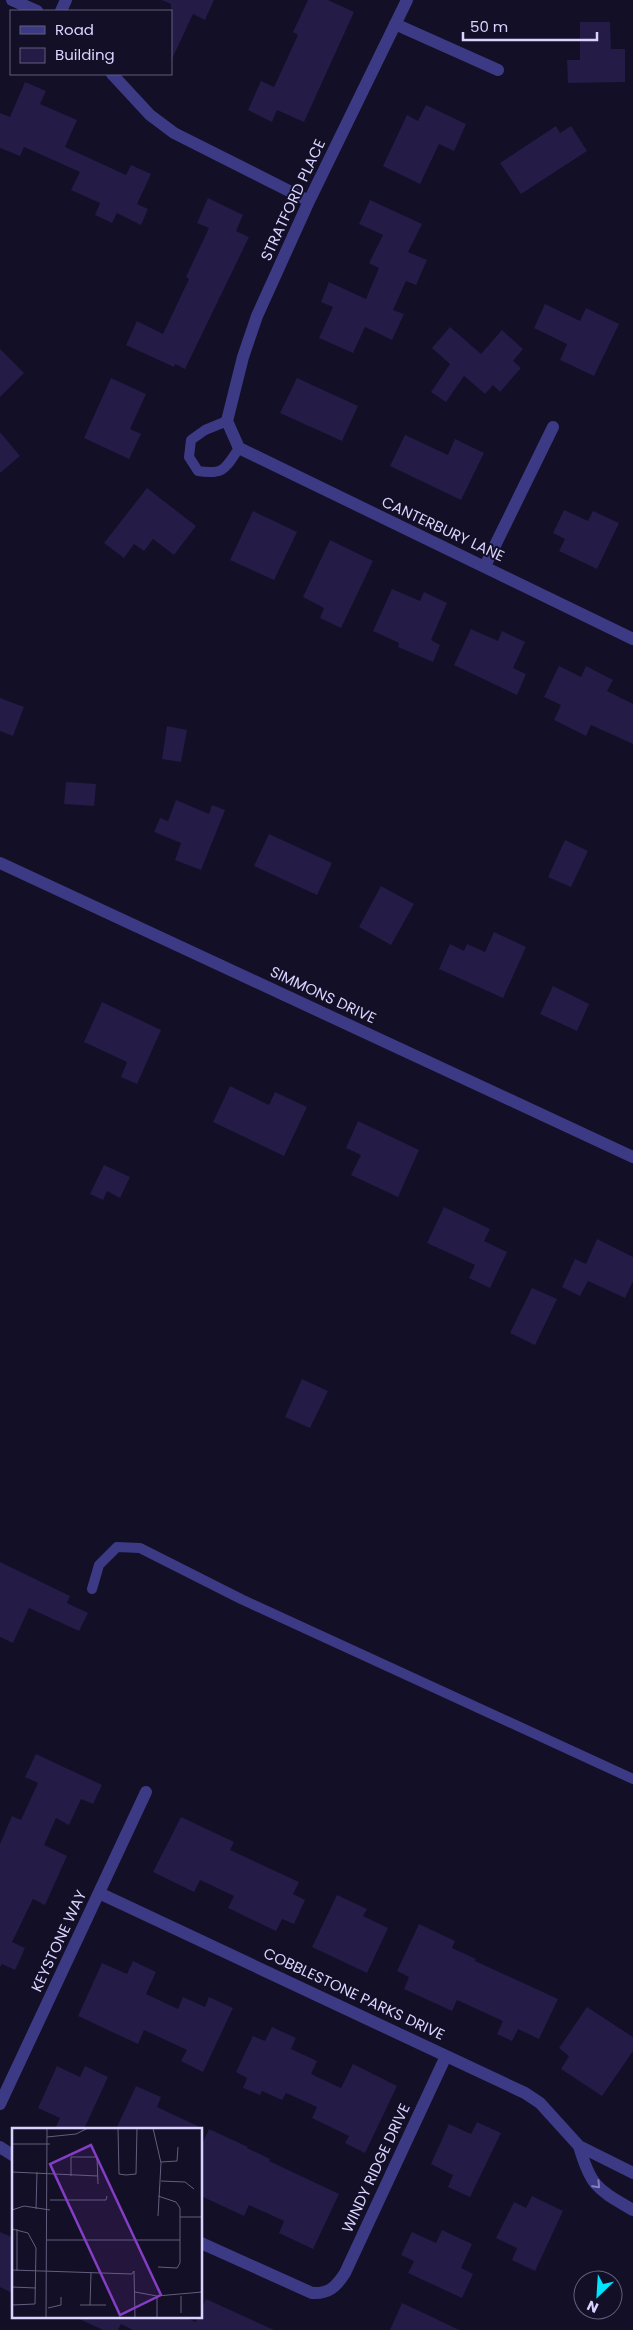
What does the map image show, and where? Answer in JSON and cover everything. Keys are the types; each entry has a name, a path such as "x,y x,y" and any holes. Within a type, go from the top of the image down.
{"street":[{"path":"12,0 34,10"},
{"name":"STRATFORD PLACE","path":"227,421 243,357 257,316 407,0"},
{"path":"395,24 498,70"},
{"path":"113,75 150,115 174,134 310,202"},
{"path":"227,421 239,448"},
{"path":"485,566 553,427"},
{"name":"CANTERBURY LANE","path":"239,448 633,639"},
{"name":"SIMMONS DRIVE","path":"0,863 633,1158"},
{"name":"KEYSTONE WAY","path":"0,2104 146,1792"},
{"name":"COBBLESTONE PARKS DRIVE","path":"99,1893 525,2093 540,2103 579,2146 633,2173"},
{"name":"WINDY RIDGE DRIVE","path":"202,2243 312,2294 330,2291 338,2285 446,2056"},
{"name":"COBBLESTONE PARKS DRIVE","path":"579,2146 587,2172 596,2187 633,2210"},
{"path":"0,2147 12,2155"}],"lane":[{"path":"227,421 205,430 191,440 189,457 198,471 214,474 226,468 239,448"},
{"path":"92,1589 99,1565 117,1547 140,1548 241,1599 633,1779"}],"building":[{"path":"162,0 214,0 205,20 193,14 172,59 172,10 171,4"},
{"path":"308,0 328,0 354,12 304,122 277,110 272,122 248,110 261,81 274,87 298,35 293,32"},
{"path":"580,22 610,22 611,49 625,49 625,82 568,83 567,60 580,60"},
{"path":"25,82 46,91 40,104 77,120 65,147 126,175 131,165 151,174 137,204 148,209 141,225 117,213 112,223 95,215 100,203 71,190 80,172 24,147 20,156 0,148 0,113 10,117"},
{"path":"426,105 466,124 454,151 439,144 420,184 383,166 407,115 418,121"},
{"path":"556,126 560,133 571,126 587,151 521,194 500,163"},
{"path":"208,198 243,215 236,231 249,237 185,369 175,364 174,367 126,345 137,321 163,334 189,279 186,277 209,228 197,223"},
{"path":"370,200 422,224 408,252 427,260 416,285 406,281 393,310 404,314 392,340 365,327 353,353 319,338 333,307 321,302 329,282 366,299 379,268 369,263 383,235 359,224"},
{"path":"545,304 580,321 586,308 619,324 594,376 560,360 567,344 534,328"},
{"path":"450,327 481,354 502,330 523,349 513,361 521,368 500,392 493,385 485,394 464,376 446,402 431,392 450,364 432,348"},
{"path":"0,349 24,373 0,397"},
{"path":"111,378 146,394 130,429 141,434 129,459 84,438"},
{"path":"297,378 358,406 342,441 280,413"},
{"path":"0,432 20,456 0,473"},
{"path":"405,435 448,455 455,439 484,453 461,500 390,466"},
{"path":"147,488 196,526 174,555 153,539 144,551 134,544 124,558 104,543"},
{"path":"564,510 588,521 593,511 619,523 597,569 559,551 565,539 553,533"},
{"path":"253,511 297,532 274,580 230,560"},
{"path":"330,540 373,561 341,628 320,618 324,608 303,597"},
{"path":"392,589 420,601 424,592 447,603 431,640 440,645 433,662 398,647 399,643 373,631"},
{"path":"471,629 498,641 502,631 525,642 513,668 526,674 517,695 454,665"},
{"path":"559,666 581,677 586,666 613,680 607,691 633,704 633,744 591,725 586,736 554,720 561,705 544,697"},
{"path":"0,698 24,707 13,736 0,731"},
{"path":"167,726 187,730 181,762 162,759"},
{"path":"66,782 96,784 94,806 64,804"},
{"path":"176,800 209,814 212,805 225,810 201,870 175,860 181,843 154,832 160,818 168,821"},
{"path":"269,834 332,863 317,895 254,866"},
{"path":"565,840 588,851 571,887 548,877"},
{"path":"381,886 414,904 391,945 359,927"},
{"path":"494,932 526,947 503,998 439,969 450,944 464,951 467,944 485,952"},
{"path":"553,986 589,1004 577,1031 540,1014"},
{"path":"102,1002 161,1030 137,1084 121,1077 127,1062 84,1042"},
{"path":"230,1086 269,1105 275,1092 307,1107 284,1156 213,1122"},
{"path":"358,1121 419,1150 398,1197 351,1175 361,1155 346,1148"},
{"path":"104,1165 130,1177 120,1198 107,1191 103,1200 90,1194"},
{"path":"444,1207 490,1229 484,1241 507,1252 490,1288 469,1278 475,1265 427,1243"},
{"path":"597,1239 633,1257 633,1281 625,1298 588,1281 580,1296 562,1287 575,1259 586,1264"},
{"path":"532,1288 557,1299 535,1345 510,1333"},
{"path":"302,1379 328,1391 310,1428 285,1417"},
{"path":"0,1562 70,1596 67,1603 88,1613 79,1631 29,1608 13,1643 0,1637"},
{"path":"36,1754 102,1785 93,1804 81,1799 69,1825 56,1818 44,1845 67,1856 45,1905 33,1899 12,1942 25,1948 15,1970 2,1964 0,1967 0,1844 12,1816 21,1820 38,1783 25,1777"},
{"path":"181,1817 234,1842 230,1850 299,1882 293,1894 305,1900 294,1924 282,1919 276,1931 228,1908 234,1896 200,1880 194,1892 153,1872"},
{"path":"337,1895 367,1909 363,1916 388,1928 367,1973 312,1947"},
{"path":"419,1924 455,1941 452,1948 476,1959 475,1961 558,1999 539,2039 518,2029 512,2041 497,2034 503,2021 457,2000 452,2011 404,1989 409,1977 397,1971"},
{"path":"133,1961 156,1972 146,1994 178,2009 183,1997 205,2007 209,1997 233,2008 203,2072 181,2061 187,2050 144,2030 138,2044 78,2016 102,1963 127,1974"},
{"path":"587,2007 633,2037 633,2051 602,2096 561,2069 569,2056 559,2048"},
{"path":"272,2027 296,2038 291,2049 317,2061 311,2074 341,2088 353,2064 397,2086 365,2153 345,2143 349,2136 312,2118 317,2107 286,2093 282,2100 262,2091 260,2095 243,2088 247,2078 236,2072 253,2036 265,2041"},
{"path":"57,2066 80,2077 85,2066 108,2077 84,2128 55,2128 60,2118 38,2108"},
{"path":"136,2086 161,2097 157,2107 202,2128 116,2128"},
{"path":"477,2122 501,2133 470,2197 448,2187 453,2175 431,2164 449,2124 471,2134"},
{"path":"209,2129 248,2147 270,2159 269,2161 339,2194 313,2249 279,2233 284,2221 249,2205 244,2216 202,2196 202,2144"},
{"path":"532,2196 563,2211 535,2271 512,2260 517,2248 496,2238 514,2202 526,2208"},
{"path":"442,2230 472,2244 461,2268 473,2274 462,2298 408,2273 414,2261 401,2255 412,2232 436,2243"},
{"path":"0,2232 12,2237 12,2293 0,2287"},
{"path":"206,2299 274,2330 133,2330 121,2324 118,2330 103,2330 77,2318 186,2318 196,2322 197,2318 202,2318 202,2308"},
{"path":"402,2303 430,2316 459,2330 390,2330"}]}
